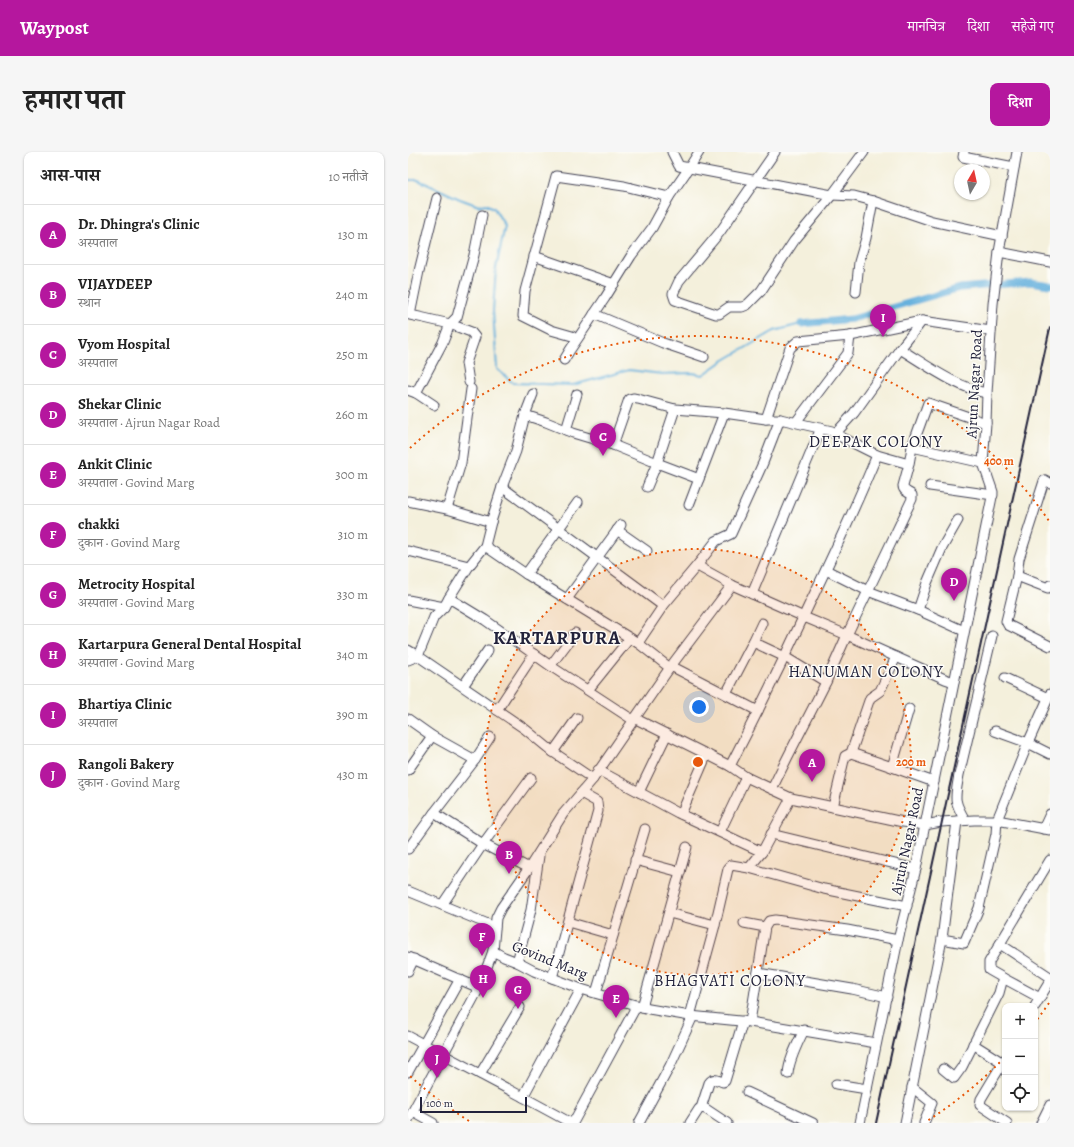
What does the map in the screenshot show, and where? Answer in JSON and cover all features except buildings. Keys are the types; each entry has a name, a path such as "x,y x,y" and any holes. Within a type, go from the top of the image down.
{"street":[{"path":"672,152 680,166 832,195 854,196 932,221 1002,236"},
{"path":"564,360 631,256 652,228 669,197 699,152"},
{"path":"775,152 720,232 679,281 673,294 675,300 716,314 719,314 729,307 742,307 747,305 761,291 794,241 832,195 864,152"},
{"path":"964,152 963,157 1014,167"},
{"name":"Ajrun Nagar Road","path":"860,1123 898,940 926,824 993,492 983,463 991,331 999,256 1017,152"},
{"path":"572,336 551,330 523,316 525,291 556,176 624,186 669,197"},
{"path":"437,198 409,315 450,324 471,332 475,337 466,362 470,386 460,463 447,509"},
{"path":"856,292 859,262 866,238 873,201"},
{"path":"434,405 412,392 443,342 450,324 456,317 474,255 482,215"},
{"path":"534,256 614,284"},
{"path":"999,256 1050,262"},
{"path":"594,314 663,344 704,357"},
{"path":"766,419 790,348 798,341 850,336 922,321 991,331"},
{"path":"835,434 854,413 922,321"},
{"path":"796,422 848,353 850,336"},
{"path":"900,349 944,376 977,391 987,392"},
{"path":"408,660 418,656 434,617 444,607 470,566 485,546 502,487 516,451 525,415 533,394"},
{"path":"566,430 578,394"},
{"path":"613,445 629,399 633,398 675,409 724,413 766,419 780,419 822,428 832,431 835,434 877,455 909,464"},
{"path":"772,789 784,762 794,746 826,682 912,499 912,495 903,488 912,447 928,403 986,423"},
{"path":"647,487 657,463 675,409"},
{"path":"689,505 724,413"},
{"path":"525,415 613,445 699,479"},
{"path":"588,690 634,641 716,541 731,534 763,463 780,419"},
{"path":"752,594 822,428"},
{"path":"912,447 983,463"},
{"path":"730,766 804,617 861,494 877,455"},
{"path":"1050,483 1045,480 1044,481 1019,559 1017,576 1006,621 1008,625 1050,646"},
{"path":"930,486 992,496"},
{"path":"502,487 560,528 663,606"},
{"path":"408,501 447,509 491,522"},
{"path":"526,574 578,502"},
{"path":"918,610 927,583 942,548 958,520"},
{"path":"567,599 619,527 647,551"},
{"path":"485,546 526,574 634,641 670,667 758,711"},
{"path":"408,551 470,566"},
{"path":"699,563 701,568 732,585 954,682"},
{"path":"826,570 868,591 918,610 964,631"},
{"path":"1017,576 1049,587"},
{"path":"493,951 496,918 501,908 529,868 563,814 593,779 670,667 732,585"},
{"path":"449,598 485,620 588,690 634,719 707,754 730,766 746,777 791,798 903,822 926,824 997,820 1046,830 1050,814"},
{"path":"408,600 444,607"},
{"path":"726,694 762,623"},
{"path":"551,665 574,633"},
{"path":"905,1123 942,939 961,821 955,796 992,636"},
{"path":"753,642 785,657 826,682"},
{"path":"408,650 525,729 553,752 593,779"},
{"path":"463,686 488,650"},
{"path":"497,710 534,654"},
{"path":"833,807 846,756 852,753 870,698 880,691 896,657"},
{"path":"942,939 964,943 979,908 996,834 997,820 1049,696 1006,678"},
{"path":"892,767 909,709"},
{"path":"553,752 577,718"},
{"path":"408,719 432,736 475,760"},
{"path":"995,731 1028,743 1050,754"},
{"path":"639,792 667,734"},
{"path":"408,770 432,736"},
{"path":"408,850 434,813 475,760 490,737"},
{"path":"852,753 934,782"},
{"path":"681,814 707,754"},
{"path":"598,770 681,814 762,852"},
{"path":"720,832 746,777"},
{"path":"442,905 483,844 531,778"},
{"path":"552,978 598,810 597,802 581,793"},
{"path":"748,868 762,852 791,798"},
{"path":"434,813 483,844 529,868"},
{"path":"596,993 645,830"},
{"path":"771,834 916,869"},
{"path":"408,1036 572,1123 640,1006 669,913 687,847"},
{"path":"517,962 531,908 539,852"},
{"path":"635,860 680,872"},
{"path":"1050,860 990,962 989,970 1037,1002 1050,981"},
{"path":"638,1123 670,1066 691,1016 728,869 731,865 748,868 824,889 907,906"},
{"path":"408,891 495,927"},
{"path":"669,913 715,924"},
{"path":"690,1123 701,1108 711,1080 714,1079 722,1082 725,1081 747,1021 758,972 765,927 769,921 775,920 847,930 898,940"},
{"path":"568,922 613,935"},
{"path":"744,923 765,927"},
{"path":"1000,944 1050,977"},
{"name":"Govind Marg","path":"410,1116 479,988 493,951 534,971 581,989 640,1006 691,1016 747,1021 876,1042"},
{"path":"408,972 411,958 479,988"},
{"path":"758,972 887,997"},
{"path":"944,1069 954,1078 962,1067 999,993 1003,978"},
{"path":"408,1072 460,979"},
{"path":"523,1098 581,989"},
{"path":"480,1074 520,1007"},
{"path":"788,1074 788,1068 804,1030"},
{"path":"973,1044 1002,1060"},
{"path":"1002,1064 980,1105 1007,1123"},
{"path":"836,1084 867,1089"},
{"path":"912,1087 932,1103 924,1123"},
{"path":"747,1092 795,1119 813,1123"},
{"path":"1041,1123 1050,1106"},
{"path":"701,1108 706,1109 727,1123"},
{"path":"410,1116 433,1123"}],"waterway":[{"path":"408,180 418,180 479,206 486,204 494,208 505,226 496,268 493,311 497,369 513,383 573,385 629,370 662,374 692,373 703,375 723,361 774,331 801,324"},
{"path":"801,324 852,319 960,288 1030,282 1050,285"}],"railway":[{"path":"876,1123 1050,328"}],"place":[{"name":"Bhartiya Clinic","path":"883,337"},
{"name":"Vyom Hospital","path":"603,456"},
{"name":"Shekar Clinic","path":"954,601"},
{"name":"Dr. Dhingra's Clinic","path":"812,782"},
{"name":"VIJAYDEEP","path":"509,874"},
{"name":"chakki","path":"482,956"},
{"name":"Kartarpura General Dental Hospital","path":"483,998"},
{"name":"Metrocity Hospital","path":"518,1009"},
{"name":"Ankit Clinic","path":"616,1018"},
{"name":"Rangoli Bakery","path":"437,1078"}],"district":[{"name":"DEEPAK COLONY","path":"876,441"},
{"name":"KARTARPURA","path":"557,637"},
{"name":"HANUMAN COLONY","path":"866,671"},
{"name":"BHAGVATI COLONY","path":"730,980"}]}
